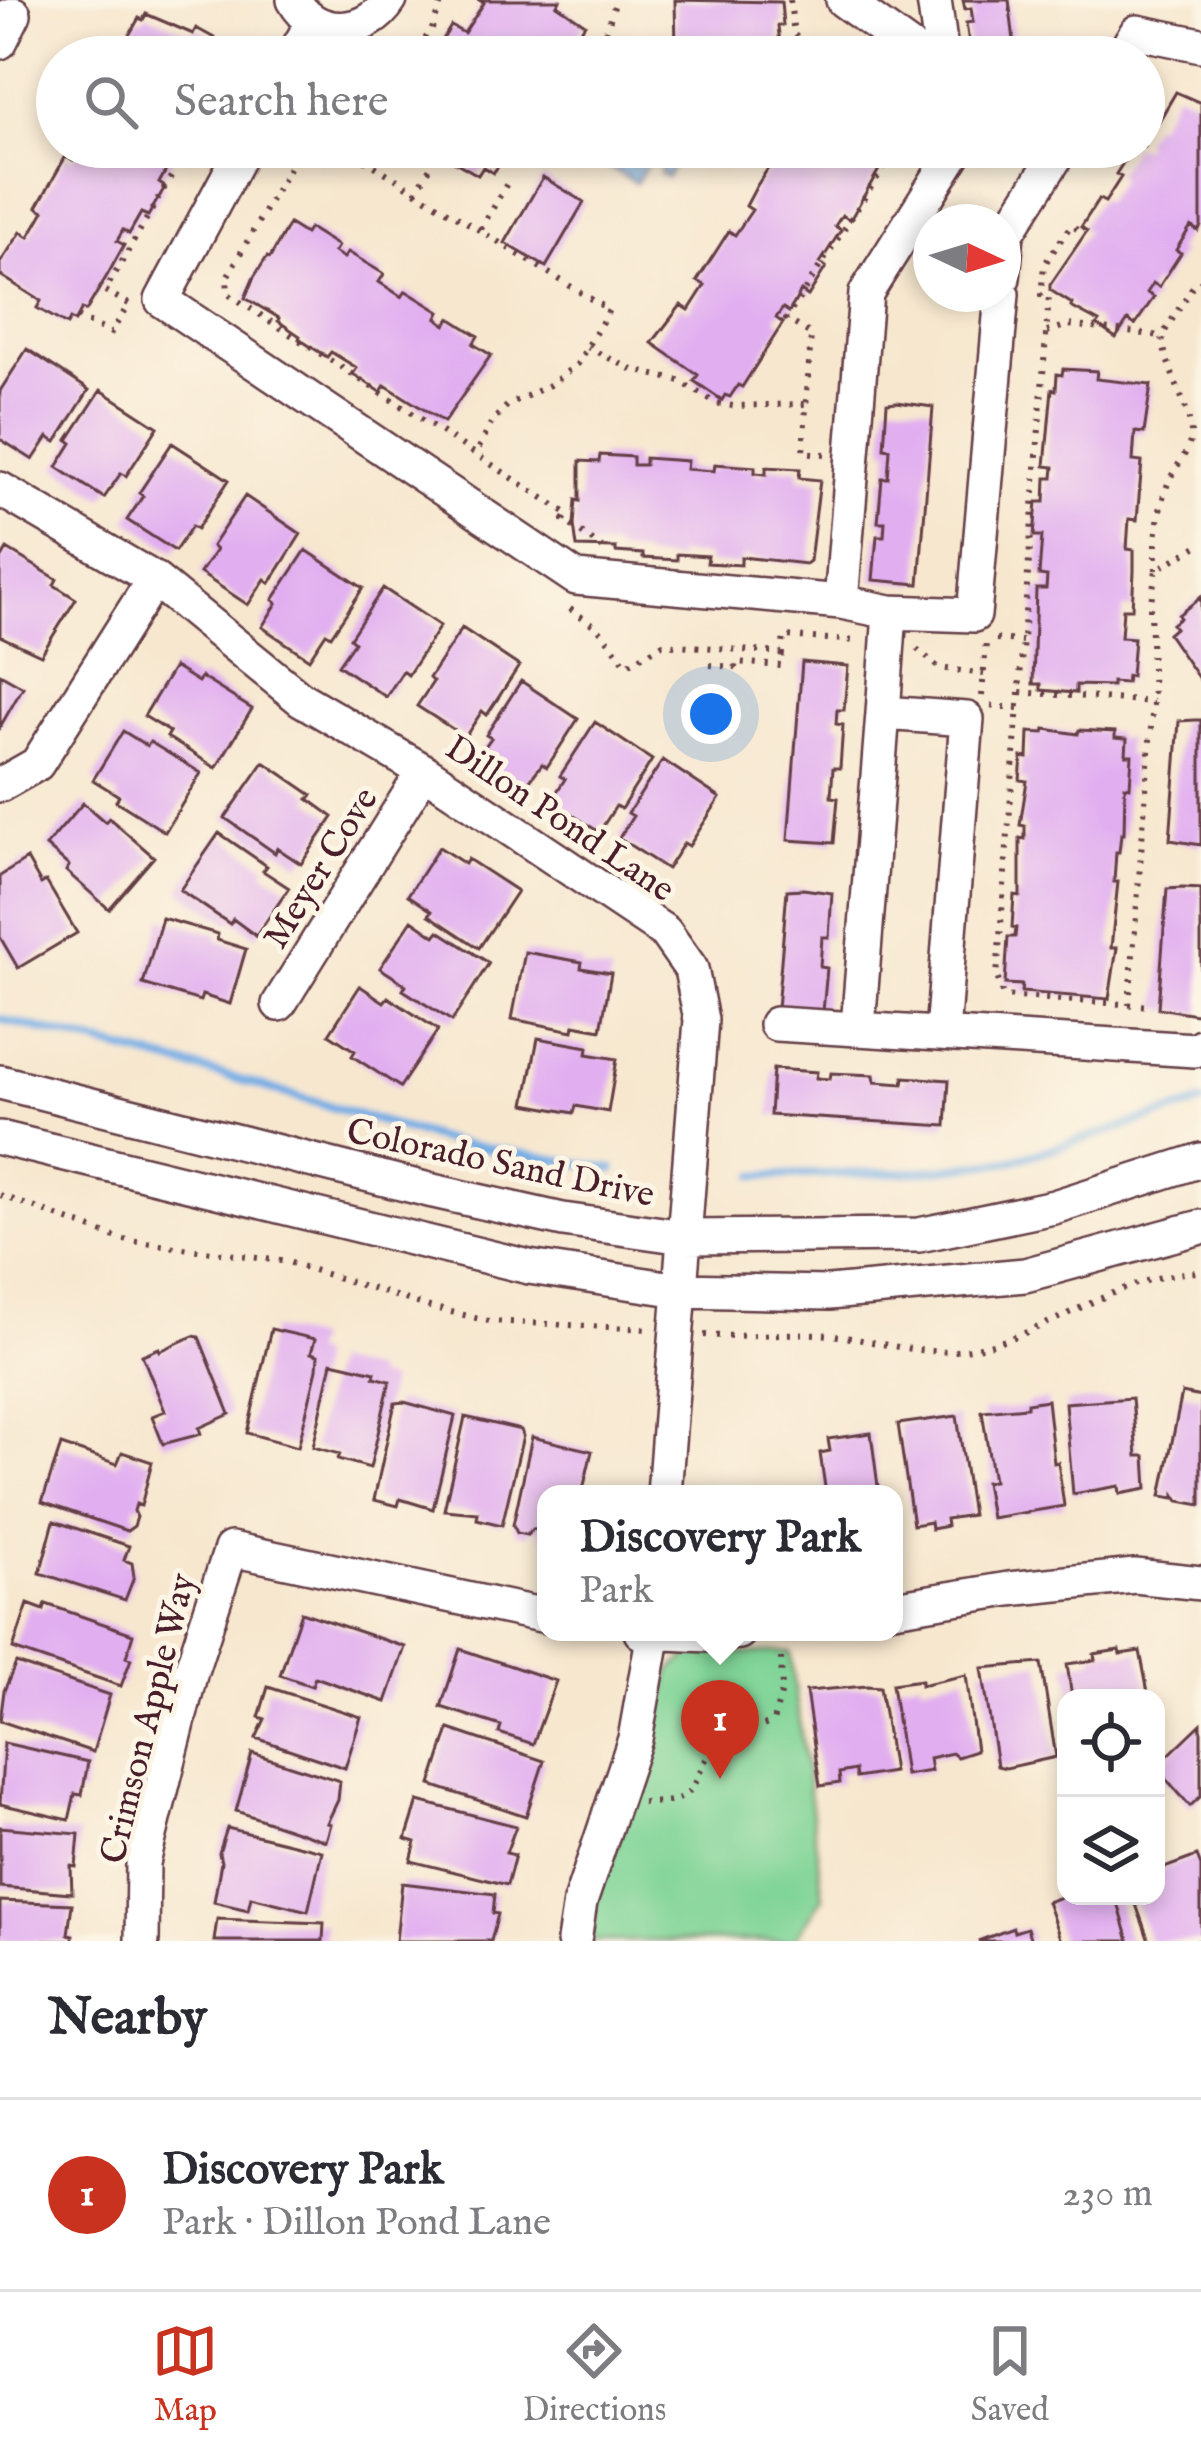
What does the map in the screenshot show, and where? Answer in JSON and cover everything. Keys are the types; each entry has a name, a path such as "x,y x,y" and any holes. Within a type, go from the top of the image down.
{"street":[{"path":"303,11 331,29 350,29 368,23 390,0"},
{"path":"843,0 893,36"},
{"path":"934,0 939,36"},
{"path":"1165,38 1201,45"},
{"path":"233,168 161,300 576,578 841,602 890,612 974,615 1000,312"},
{"path":"841,602 866,293 945,168"},
{"path":"1021,211 1048,168"},
{"name":"Dillon Pond Lane","path":"0,488 154,579 301,699 424,772 665,932 691,969 701,1020 665,1485"},
{"path":"0,785 38,764 154,579"},
{"path":"858,1028 890,612"},
{"path":"883,713 967,719 942,1033"},
{"name":"Meyer Cove","path":"279,1004 424,772"},
{"path":"776,1024 1195,1050 1201,1046"},
{"name":"Colorado Sand Drive","path":"0,1082 433,1191 562,1220 683,1237 919,1235 1054,1207 1201,1160"},
{"path":"0,1138 529,1267 680,1290 829,1293 1025,1274 1201,1227"},
{"name":"Crimson Apple Way","path":"142,1941 143,1863 191,1671 231,1549 537,1614"},
{"path":"903,1607 1135,1576 1201,1582"},
{"path":"574,1941 580,1902 635,1739 648,1641"}],"path":[{"path":"426,36 442,0"},
{"path":"606,32 616,0"},
{"path":"790,0 796,36"},
{"path":"432,28 444,36"},
{"path":"77,317 110,333 129,304 105,291 176,168"},
{"path":"289,168 227,277 228,294 568,514 564,520 606,551 599,563"},
{"path":"378,168 609,310 566,376 508,405 493,420 476,453"},
{"path":"416,192 430,168"},
{"path":"827,454 802,452 812,334 786,319 883,168"},
{"path":"480,231 509,181"},
{"path":"1077,229 1071,225 1044,266 1041,295 1048,296 1046,332 997,976 1003,996 1152,1006"},
{"path":"1130,1005 1153,702 1150,608 1160,511 1189,448 1191,430 1162,336 1201,281"},
{"path":"1046,332 1068,326 1162,336"},
{"path":"587,346 633,370 680,381 716,403 806,404"},
{"path":"1156,570 1201,544"},
{"path":"570,609 598,628 627,665 663,644 782,652"},
{"path":"710,665 782,665 784,636 858,641"},
{"path":"1018,708 982,705 987,639 1022,641"},
{"path":"912,645 939,668 984,674"},
{"path":"1019,692 1153,702"},
{"path":"0,1195 123,1240 288,1262 489,1321 622,1328"},
{"path":"725,1336 819,1334 914,1350 964,1350 1028,1332 1092,1302 1182,1272 1201,1272"},
{"path":"639,1802 671,1802 684,1796 719,1742 773,1721 782,1691 781,1658"}],"green space":[{"path":"790,1652 823,1897 793,1941 594,1941 594,1905 643,1751 659,1719 671,1670 690,1654"}],"water":[{"path":"610,168 645,168 636,183"}],"building":[{"path":"479,0 560,0 557,5 585,24 577,36 445,36 451,26 464,33 484,3"},
{"path":"675,0 781,2 779,36 676,36"},
{"path":"963,0 1009,0 1013,36 968,36 966,23 973,22 971,8 965,9"},
{"path":"146,14 193,34 196,28 211,36 129,36 139,18 143,20"},
{"path":"1176,92 1201,103 1201,226 1198,231 1191,226 1176,250 1181,253 1159,287 1153,283 1147,293 1154,297 1135,325 1128,320 1116,338 1071,307 1050,285 1087,231 1081,227 1099,199 1105,202 1121,177 1116,174 1120,168 1165,168 1165,111"},
{"path":"59,168 167,168 159,183 165,187 148,216 141,213 129,234 123,230 117,241 124,245 108,274 86,311 82,309 75,322 70,319 67,325 37,308 41,301 0,275 0,263 21,232 29,237 44,211 37,207"},
{"path":"768,168 880,168 850,220 842,215 835,226 841,230 820,263 826,267 808,296 801,291 789,312 783,308 776,318 783,323 742,387 738,385 722,400 694,381 698,375 652,343 681,305 689,310 705,285 697,281 729,231 735,235 752,210 746,206"},
{"path":"543,177 584,202 546,267 505,243"},
{"path":"289,224 305,234 309,228 338,246 334,252 344,258 348,252 384,274 379,282 402,297 406,291 440,312 437,318 446,325 450,318 478,336 473,344 491,355 444,422 385,385 381,392 353,374 357,368 331,352 327,357 299,339 279,318 245,298"},
{"path":"27,349 89,390 56,442 48,437 33,460 0,439 0,391"},
{"path":"1063,369 1097,371 1096,379 1151,385 1144,433 1135,432 1133,461 1142,462 1137,520 1129,519 1127,549 1134,550 1132,609 1123,609 1121,637 1134,638 1131,676 1126,683 1112,682 1112,686 1076,685 1076,693 1041,690 1041,684 1033,684 1036,589 1046,589 1047,576 1039,575 1042,536 1034,536 1037,502 1045,502 1046,478 1053,478 1054,467 1045,466 1052,389 1056,390 1057,374 1062,375"},
{"path":"101,390 158,427 126,476 121,473 104,498 57,467 72,443 68,440"},
{"path":"887,403 933,407 919,584 873,580 877,536 884,536 885,522 878,522 882,478 888,478"},
{"path":"172,443 229,480 197,529 192,526 175,551 127,520"},
{"path":"600,455 633,457 633,465 645,465 645,458 687,461 686,469 714,471 715,464 755,467 755,473 766,474 766,467 800,469 799,478 820,480 810,561 741,557 741,565 707,563 708,556 643,558 643,554 616,552 616,548 577,547 574,525 576,500 580,501 580,461 599,462"},
{"path":"245,496 301,534 270,583 265,579 248,605 200,573"},
{"path":"7,549 57,579 54,585 76,599 41,655 0,636 0,561"},
{"path":"306,550 363,588 309,659 262,627 277,603 273,600"},
{"path":"383,588 440,626 408,675 403,671 386,697 338,665"},
{"path":"1201,597 1201,682 1168,634 1178,615"},
{"path":"462,628 519,666 487,715 482,711 465,737 417,706"},
{"path":"802,662 848,666 844,710 837,710 836,724 843,725 840,768 833,768 831,797 838,798 834,843 788,840"},
{"path":"174,667 198,682 201,677 252,709 216,768 144,716"},
{"path":"0,674 23,687 0,727"},
{"path":"521,681 578,719 547,767 542,764 521,792 492,773 495,767 478,756"},
{"path":"1201,720 1201,845 1170,840 1179,721"},
{"path":"595,722 652,760 621,809 616,806 599,832 551,801 565,779 560,776"},
{"path":"1045,729 1115,732 1115,738 1127,739 1126,755 1132,755 1130,787 1125,786 1124,834 1116,852 1111,948 1117,948 1109,999 1021,992 1022,985 1005,984 1008,937 1015,937 1016,928 1012,927 1014,895 1020,896 1020,838 1025,839 1025,826 1020,825 1027,781 1020,780 1022,757 1028,758 1029,732 1044,733"},
{"path":"123,731 201,773 165,832 93,780"},
{"path":"663,760 720,798 689,846 684,843 667,869 619,838 633,816 628,813"},
{"path":"264,762 312,795 308,799 333,817 301,864 277,848 275,853 225,818"},
{"path":"83,803 105,822 109,818 154,857 109,909 46,846"},
{"path":"219,833 267,866 263,871 289,888 256,936 180,890"},
{"path":"439,847 465,864 468,859 517,891 479,948 408,895"},
{"path":"27,859 77,933 18,968 0,937 0,876"},
{"path":"1167,889 1201,889 1201,1012 1196,1014 1158,1008"},
{"path":"787,890 832,893 829,937 822,937 820,967 827,968 823,1012 777,1009"},
{"path":"162,918 218,934 217,940 246,949 230,1004 202,995 200,1001 143,984"},
{"path":"412,920 489,963 452,1021 403,990 406,985 380,968"},
{"path":"525,952 582,962 581,968 611,973 601,1030 574,1025 573,1031 512,1019"},
{"path":"360,986 384,1002 388,997 438,1030 400,1087 352,1056 355,1051 329,1034"},
{"path":"538,1038 588,1047 587,1054 617,1059 608,1112 576,1106 574,1113 525,1104"},
{"path":"773,1069 817,1072 816,1078 830,1079 831,1073 874,1075 875,1082 903,1084 904,1077 949,1080 946,1126 770,1115"},
{"path":"271,1329 315,1339 311,1353 318,1355 317,1369 298,1447 247,1433"},
{"path":"199,1337 230,1414 199,1428 201,1434 163,1444 152,1416 165,1411 142,1355"},
{"path":"332,1362 375,1372 374,1377 390,1381 370,1468 313,1447"},
{"path":"1182,1393 1201,1397 1201,1505 1179,1501 1175,1495 1161,1496"},
{"path":"1132,1398 1137,1456 1145,1456 1147,1489 1120,1494 1119,1486 1073,1494 1065,1403"},
{"path":"1047,1400 1064,1506 991,1518 985,1482 993,1481 982,1411"},
{"path":"395,1403 455,1416 433,1509 400,1499 398,1506 374,1500"},
{"path":"957,1416 972,1515 946,1519 947,1526 931,1529 930,1522 913,1525 898,1424"},
{"path":"465,1417 521,1430 502,1525 477,1519 478,1513 444,1510"},
{"path":"871,1433 878,1485 825,1485 820,1453 830,1451 828,1439"},
{"path":"532,1437 592,1451 584,1485 537,1485 537,1530 517,1533 513,1525"},
{"path":"61,1445 117,1464 122,1452 152,1462 141,1506 136,1504 134,1511 134,1526 127,1531 42,1502"},
{"path":"54,1521 129,1546 124,1560 132,1563 134,1577 125,1600 40,1573"},
{"path":"28,1604 44,1610 46,1604 133,1634 126,1657 131,1659 121,1686 13,1649"},
{"path":"301,1612 405,1647 386,1702 315,1677 312,1686 280,1675"},
{"path":"460,1649 556,1681 533,1744 499,1733 501,1726 441,1707"},
{"path":"1140,1651 1147,1689 1071,1689 1067,1664 1095,1660 1094,1654"},
{"path":"16,1663 110,1695 93,1752 0,1721 4,1691"},
{"path":"1041,1663 1056,1757 997,1766 982,1668"},
{"path":"966,1675 976,1751 929,1758 931,1771 905,1775 892,1684 921,1680 921,1685"},
{"path":"268,1687 361,1717 345,1768 256,1738 265,1719 259,1717"},
{"path":"880,1687 893,1772 856,1778 855,1770 839,1773 840,1783 820,1786 806,1691"},
{"path":"1201,1724 1201,1796 1190,1806 1165,1777 1165,1758"},
{"path":"449,1729 544,1761 526,1816 431,1785"},
{"path":"4,1743 88,1762 82,1795 75,1794 69,1820 0,1804"},
{"path":"252,1753 340,1781 326,1841 236,1811"},
{"path":"418,1801 516,1826 506,1853 515,1855 507,1885 411,1861 416,1842 406,1839"},
{"path":"0,1827 79,1834 76,1867 71,1866 72,1893 0,1887"},
{"path":"227,1828 322,1851 308,1911 251,1897 248,1910 214,1902"},
{"path":"1197,1856 1201,1941 1149,1941 1136,1905 1165,1905 1165,1868"},
{"path":"402,1883 495,1894 493,1913 498,1914 491,1941 396,1941"},
{"path":"1057,1898 1057,1905 1119,1905 1129,1941 1061,1941 1047,1902"},
{"path":"0,1901 72,1904 68,1934 73,1941 0,1941"},
{"path":"217,1919 324,1923 323,1941 214,1941"},
{"path":"1013,1928 1014,1932 1027,1928 1031,1941 978,1941"}],"waterway":[{"path":"0,1019 227,1076 453,1143 613,1169"},
{"path":"755,1176 915,1172 1011,1161 1201,1103"}],"place":[{"name":"Discovery Park","path":"720,1779"}]}
